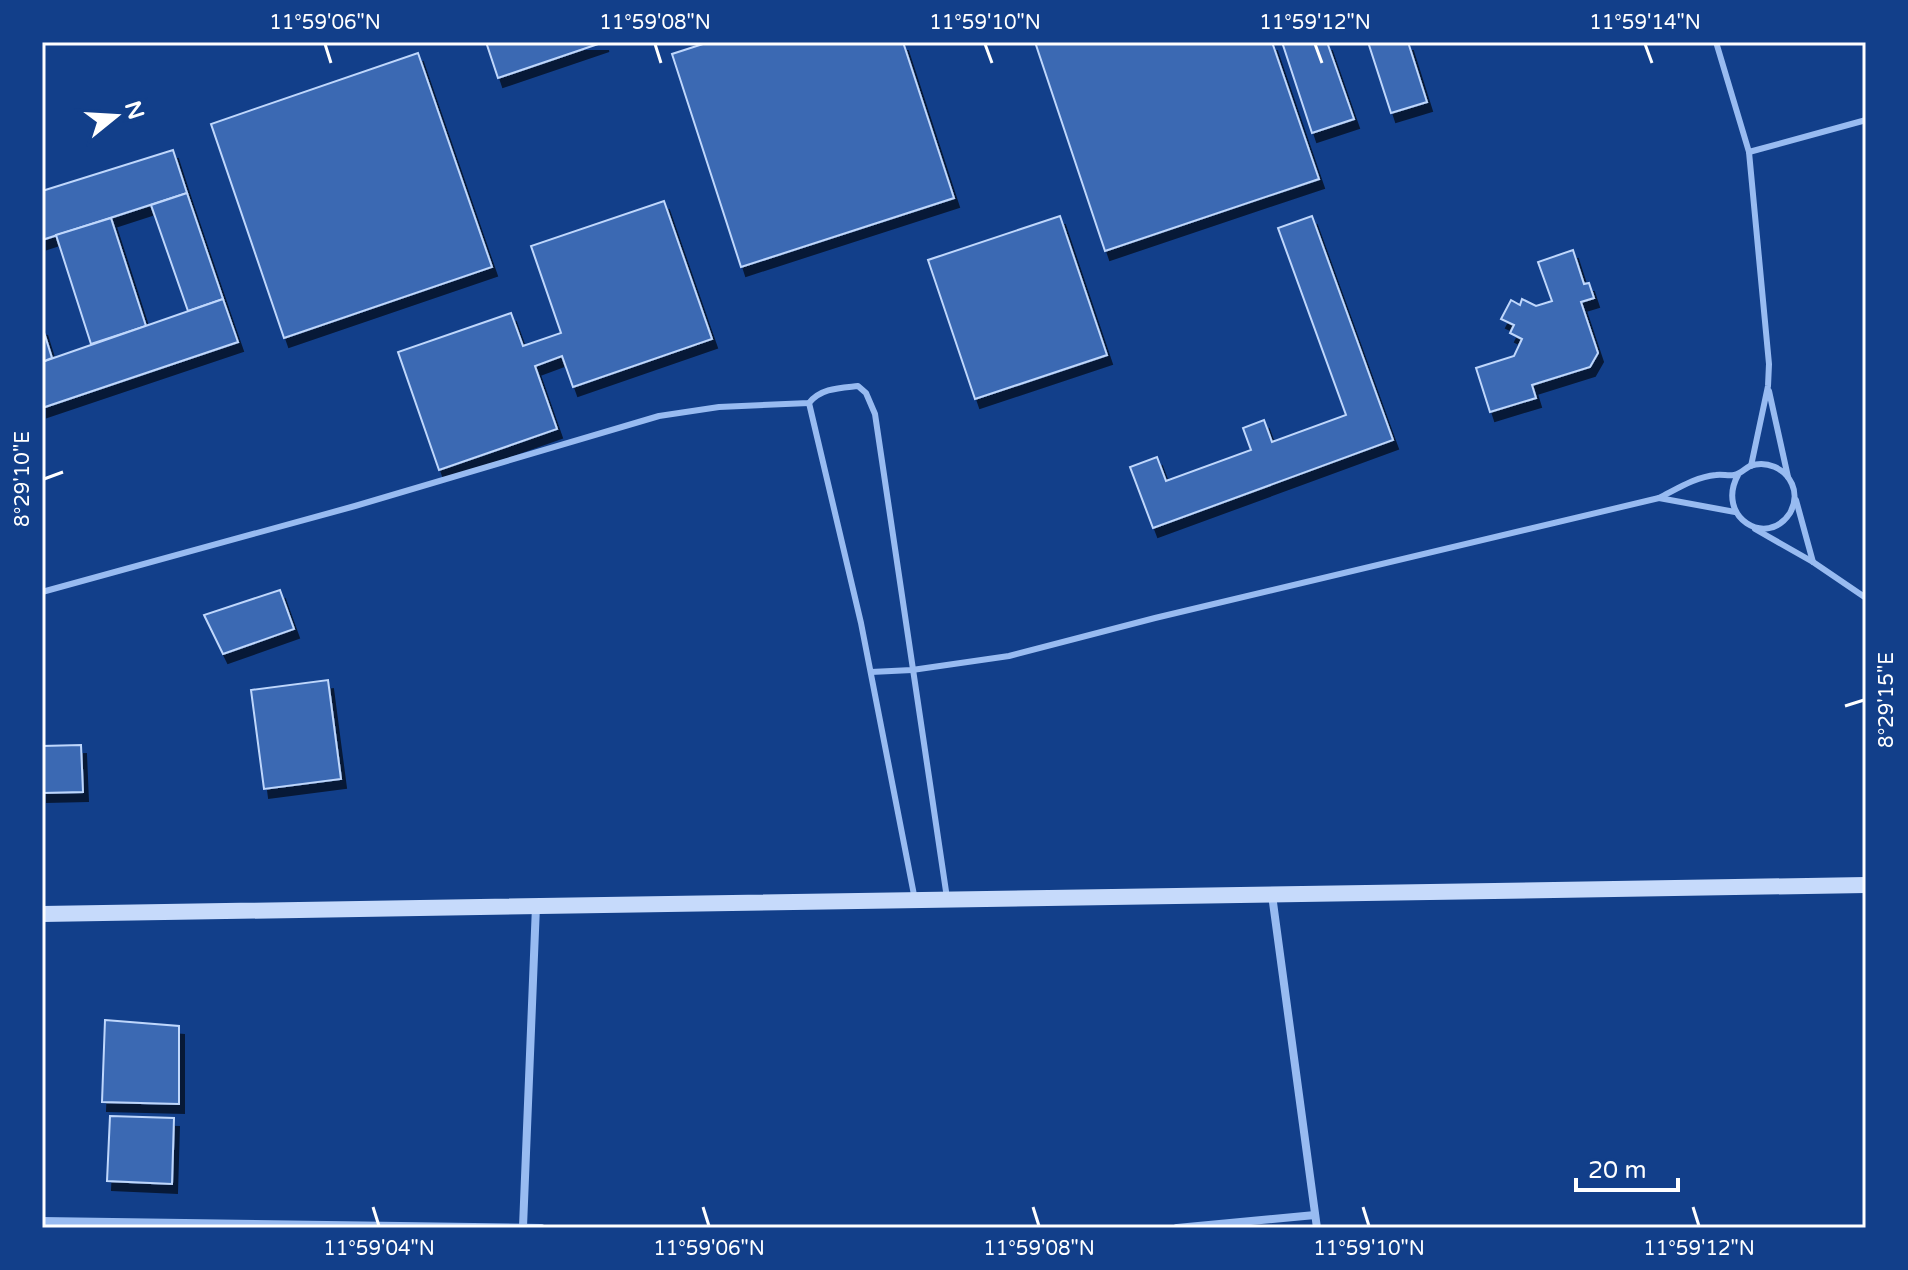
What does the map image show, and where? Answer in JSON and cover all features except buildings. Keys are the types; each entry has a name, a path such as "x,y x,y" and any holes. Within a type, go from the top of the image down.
{"street":[{"path":"42,914 1866,885"},
{"path":"1272,894 1317,1228"},
{"path":"523,1227 536,906"},
{"path":"1177,1228 1315,1215"},
{"path":"42,1221 103,1225 541,1228"}],"lane":[{"path":"1716,42 1749,152 1769,364 1768,386 1751,466"},
{"path":"1749,152 1866,120"},
{"path":"916,902 871,672 809,403 815,395 833,388 858,386 866,393 875,414 948,901"},
{"path":"1768,386 1788,477 1813,562"},
{"path":"42,592 355,506 659,416 719,407 809,403"},
{"path":"1788,477 1778,468 1765,464 1751,466 1738,475 1732,486 1731,499 1735,512 1749,525 1813,562 1866,598"},
{"path":"871,672 912,670 1009,656 1155,618 1659,498 1694,480 1715,475 1738,475"},
{"path":"1749,525 1774,527 1785,520 1792,510 1795,497"},
{"path":"1659,498 1735,512"}]}
